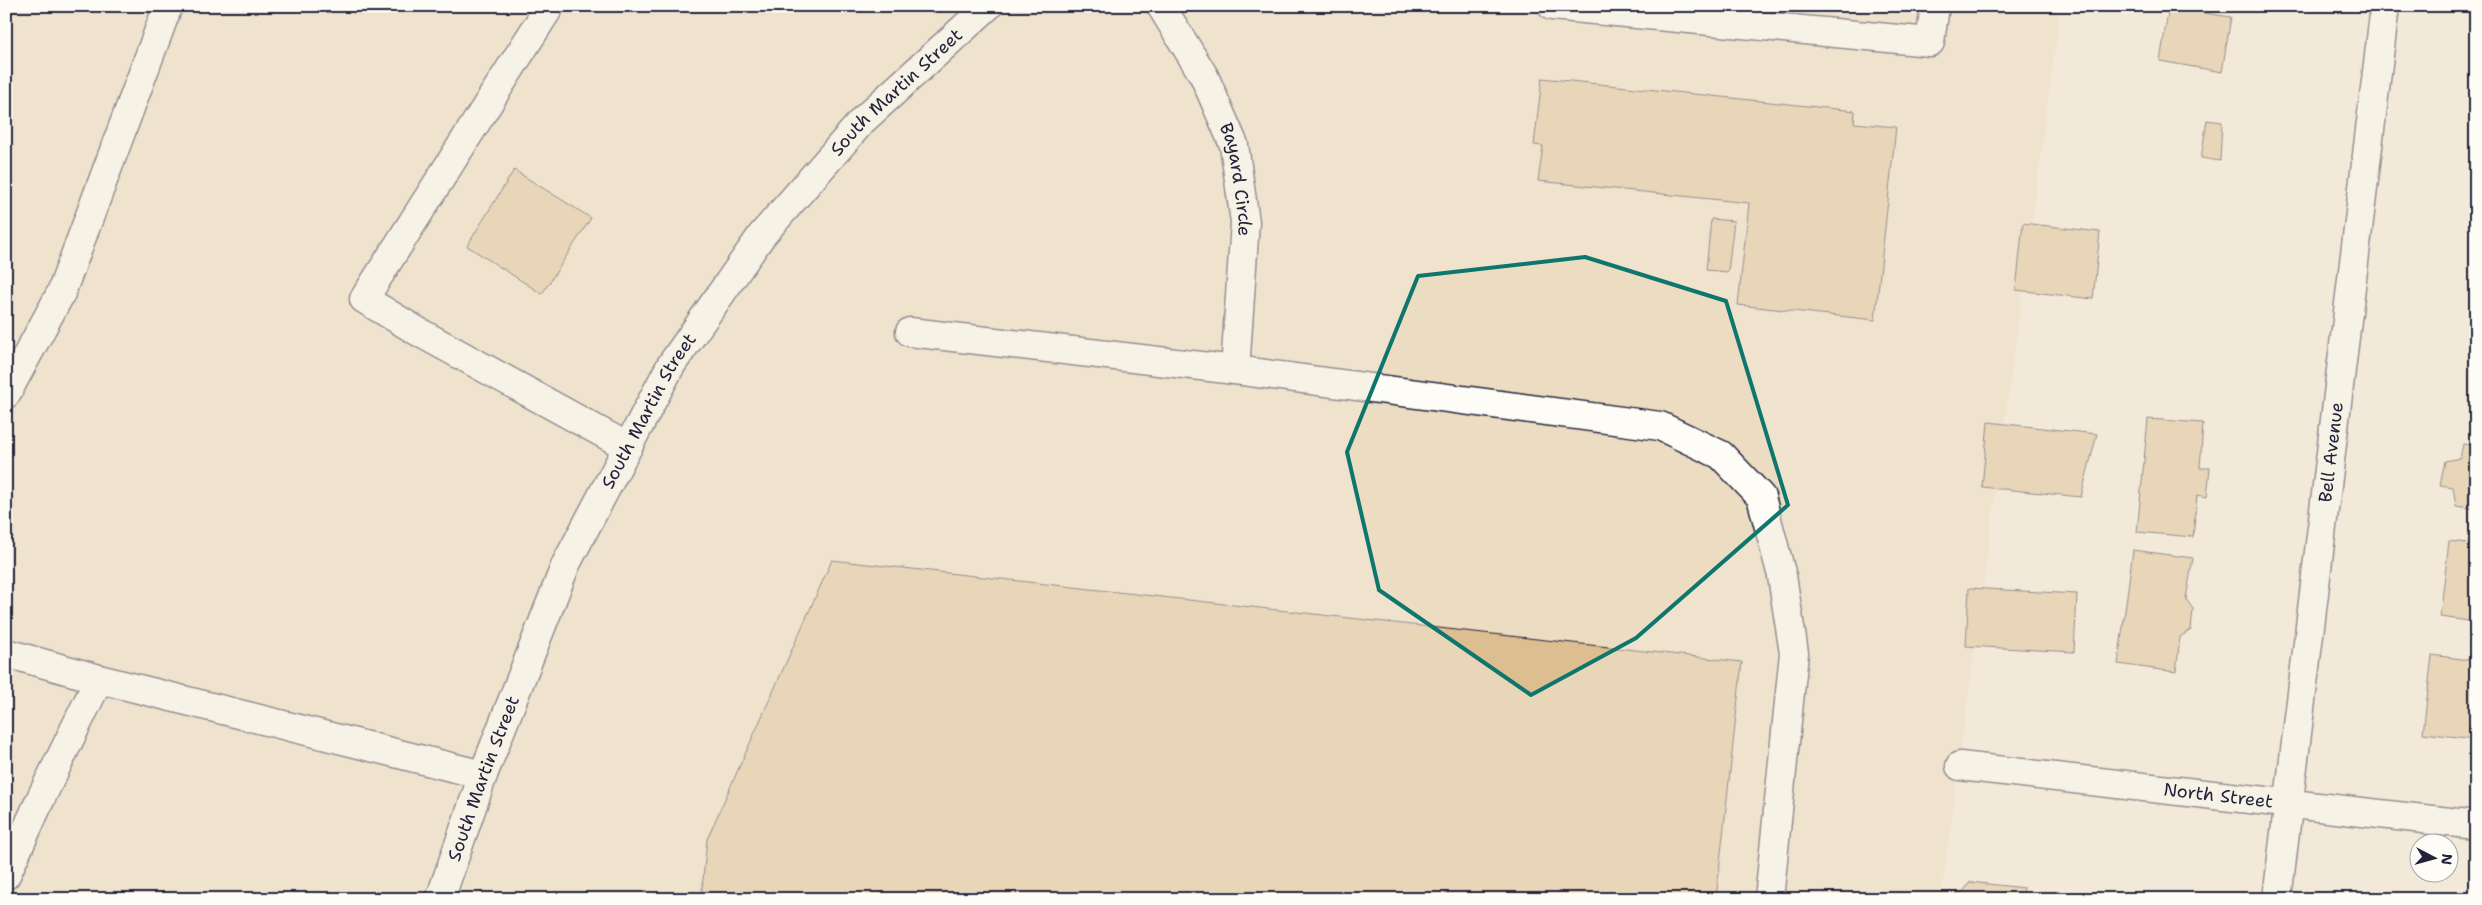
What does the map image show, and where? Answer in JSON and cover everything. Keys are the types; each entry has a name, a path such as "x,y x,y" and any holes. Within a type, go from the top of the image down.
{"street":[{"path":"6,394 61,293 168,6"},
{"path":"550,6 364,299 417,331 628,446"},
{"name":"South Martin Street","path":"440,899 483,775 566,564 671,365 762,235 863,120 988,6"},
{"name":"Bayard Circle","path":"1161,6 1204,76 1234,145 1245,222 1235,370"},
{"path":"1552,6 1930,42 1935,6"},
{"name":"Bell Avenue","path":"2277,899 2385,6"},
{"path":"910,332 1235,370 1660,426 1721,455 1761,497 1782,576 1794,652 1770,899"},
{"path":"6,653 99,679 483,775"},
{"path":"6,875 40,798 99,679"},
{"name":"North Street","path":"1960,766 2476,825"}],"highlighted area":[{"path":"1585,257 1726,301 1788,505 1636,638 1531,695 1379,590 1347,452 1418,276"}],"shaded area":[{"path":"6,6 2061,6 1941,899 6,899"}],"building":[{"path":"2169,6 2205,6 2204,13 2231,17 2222,72 2160,61"},
{"path":"1542,78 1855,111 1854,123 1896,127 1875,320 1738,305 1749,203 1538,181 1543,146 1534,145"},
{"path":"2207,120 2222,122 2220,161 2201,158"},
{"path":"514,170 591,218 542,294 467,246"},
{"path":"1711,219 1734,221 1728,272 1706,270"},
{"path":"2023,223 2100,232 2093,299 2016,290"},
{"path":"2148,419 2203,423 2200,468 2210,468 2207,497 2197,495 2193,537 2137,532"},
{"path":"1988,422 2097,434 2081,497 1982,487"},
{"path":"2463,444 2476,446 2476,509 2456,506 2453,487 2440,485 2445,461 2460,458"},
{"path":"2449,541 2476,544 2476,622 2440,617"},
{"path":"2133,550 2193,558 2186,599 2193,609 2191,630 2180,637 2176,672 2118,664"},
{"path":"832,560 1742,662 1716,899 701,899 707,839"},
{"path":"1969,588 2077,594 2074,652 1966,646"},
{"path":"2432,655 2476,661 2476,739 2423,733"},
{"path":"1970,882 2024,888 2023,895 2049,899 1943,899 1964,891"}]}
